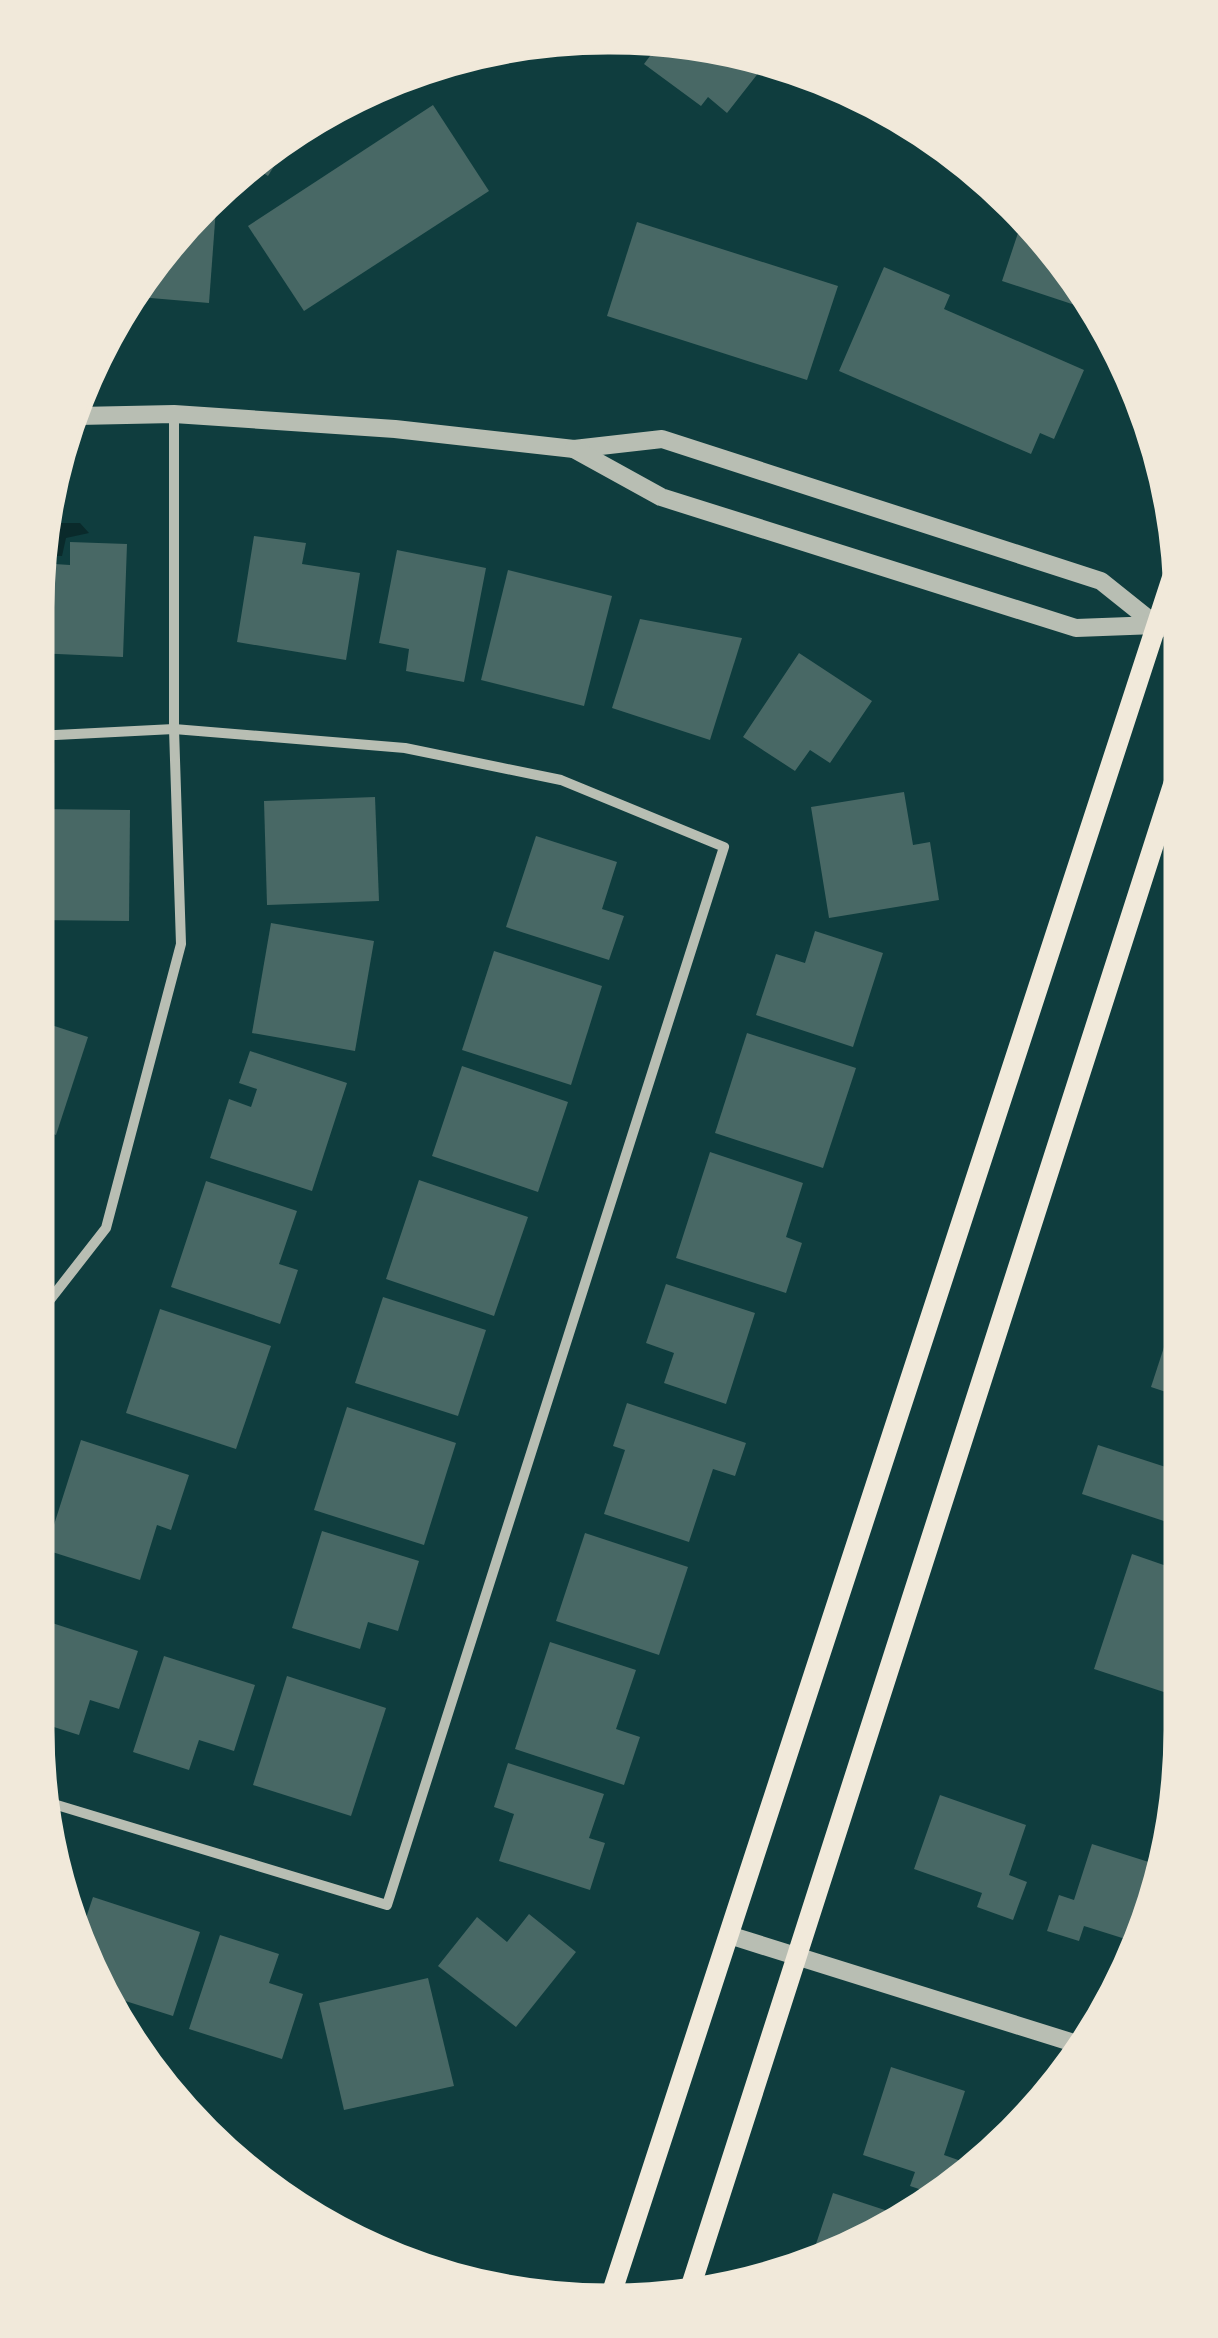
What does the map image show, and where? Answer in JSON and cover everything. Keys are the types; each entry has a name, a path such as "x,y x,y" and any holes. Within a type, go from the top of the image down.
{"main road":[{"path":"614,2286 1165,597"},
{"path":"693,2279 794,1954 905,1622 1166,807"}],"street":[{"path":"87,416 174,414 395,429 574,449 662,439 1101,581 1156,625"},
{"path":"52,1298 106,1228 180,944 174,730 174,414"},
{"path":"574,449 661,498 1076,628 1156,625 1166,628"},
{"path":"52,735 174,730 387,746 561,780 724,847 387,1905 58,1805"},
{"path":"729,1935 1069,2042"}],"water":[{"path":"59,523 80,523 89,533 66,538 62,556 55,556"}],"building":[{"path":"651,54 759,73 727,113 708,97 701,106 644,64"},
{"path":"433,105 489,191 304,311 248,226"},
{"path":"216,215 209,303 148,298"},
{"path":"637,222 838,286 807,380 607,316"},
{"path":"1018,232 1075,305 1002,281"},
{"path":"884,267 950,295 944,309 1084,370 1054,439 1040,433 1031,454 839,371"},
{"path":"254,536 306,543 302,564 360,573 346,660 237,642"},
{"path":"70,542 127,544 123,657 52,654 55,564 70,565"},
{"path":"397,550 486,568 464,682 406,671 409,649 379,643"},
{"path":"508,570 612,596 584,706 481,680"},
{"path":"640,619 742,638 710,740 612,708"},
{"path":"799,653 872,701 830,763 810,750 795,771 743,737"},
{"path":"904,792 913,845 930,842 939,900 829,918 811,807"},
{"path":"375,797 379,901 267,905 264,801"},
{"path":"52,809 130,810 129,921 52,920"},
{"path":"536,836 617,862 602,909 624,916 609,960 506,927"},
{"path":"271,923 374,941 355,1051 252,1033"},
{"path":"815,931 883,953 853,1047 756,1015 776,954 805,963"},
{"path":"494,951 602,986 571,1085 462,1050"},
{"path":"52,1025 88,1037 56,1135 52,1134"},
{"path":"747,1033 856,1068 823,1168 715,1133"},
{"path":"250,1051 347,1083 312,1191 210,1158 229,1099 251,1107 257,1089 239,1083"},
{"path":"462,1066 568,1102 538,1192 432,1156"},
{"path":"710,1152 803,1183 786,1237 802,1243 786,1293 676,1258"},
{"path":"419,1180 528,1217 494,1316 386,1279"},
{"path":"206,1181 297,1211 279,1264 298,1270 280,1324 171,1287"},
{"path":"666,1284 755,1313 726,1404 664,1383 674,1353 646,1343"},
{"path":"383,1297 486,1330 458,1416 355,1383"},
{"path":"160,1309 271,1346 236,1449 126,1413"},
{"path":"1166,1341 1166,1392 1151,1387"},
{"path":"627,1403 746,1443 735,1476 713,1469 689,1542 604,1514 625,1450 613,1446"},
{"path":"347,1407 456,1443 424,1545 314,1510"},
{"path":"81,1440 189,1475 171,1530 157,1525 140,1580 52,1552 52,1531"},
{"path":"1098,1445 1166,1467 1166,1522 1082,1494"},
{"path":"322,1531 419,1561 398,1631 368,1622 360,1649 292,1628"},
{"path":"585,1533 688,1567 659,1655 556,1621"},
{"path":"1132,1554 1166,1566 1166,1693 1094,1669"},
{"path":"52,1623 138,1651 119,1709 90,1700 79,1735 52,1726"},
{"path":"550,1642 636,1670 616,1729 640,1737 624,1785 515,1749"},
{"path":"164,1656 255,1685 234,1751 199,1740 189,1770 133,1752"},
{"path":"287,1676 386,1708 351,1816 253,1785"},
{"path":"508,1763 604,1794 589,1838 605,1843 590,1890 499,1861 514,1814 494,1807"},
{"path":"940,1795 1026,1825 1009,1875 1027,1882 1013,1920 977,1907 982,1893 914,1869"},
{"path":"1092,1844 1149,1862 1124,1939 1084,1926 1079,1941 1047,1931 1059,1895 1074,1900"},
{"path":"93,1897 200,1932 173,2016 124,2000 86,1918"},
{"path":"529,1914 576,1952 516,2027 438,1966 477,1917 507,1942"},
{"path":"220,1935 279,1954 269,1983 303,1994 282,2059 189,2029"},
{"path":"428,1978 454,2086 344,2110 319,2003"},
{"path":"891,2067 965,2091 944,2155 960,2161 921,2190 910,2186 915,2172 863,2155"},
{"path":"833,2193 887,2211 855,2228 816,2244"}]}
